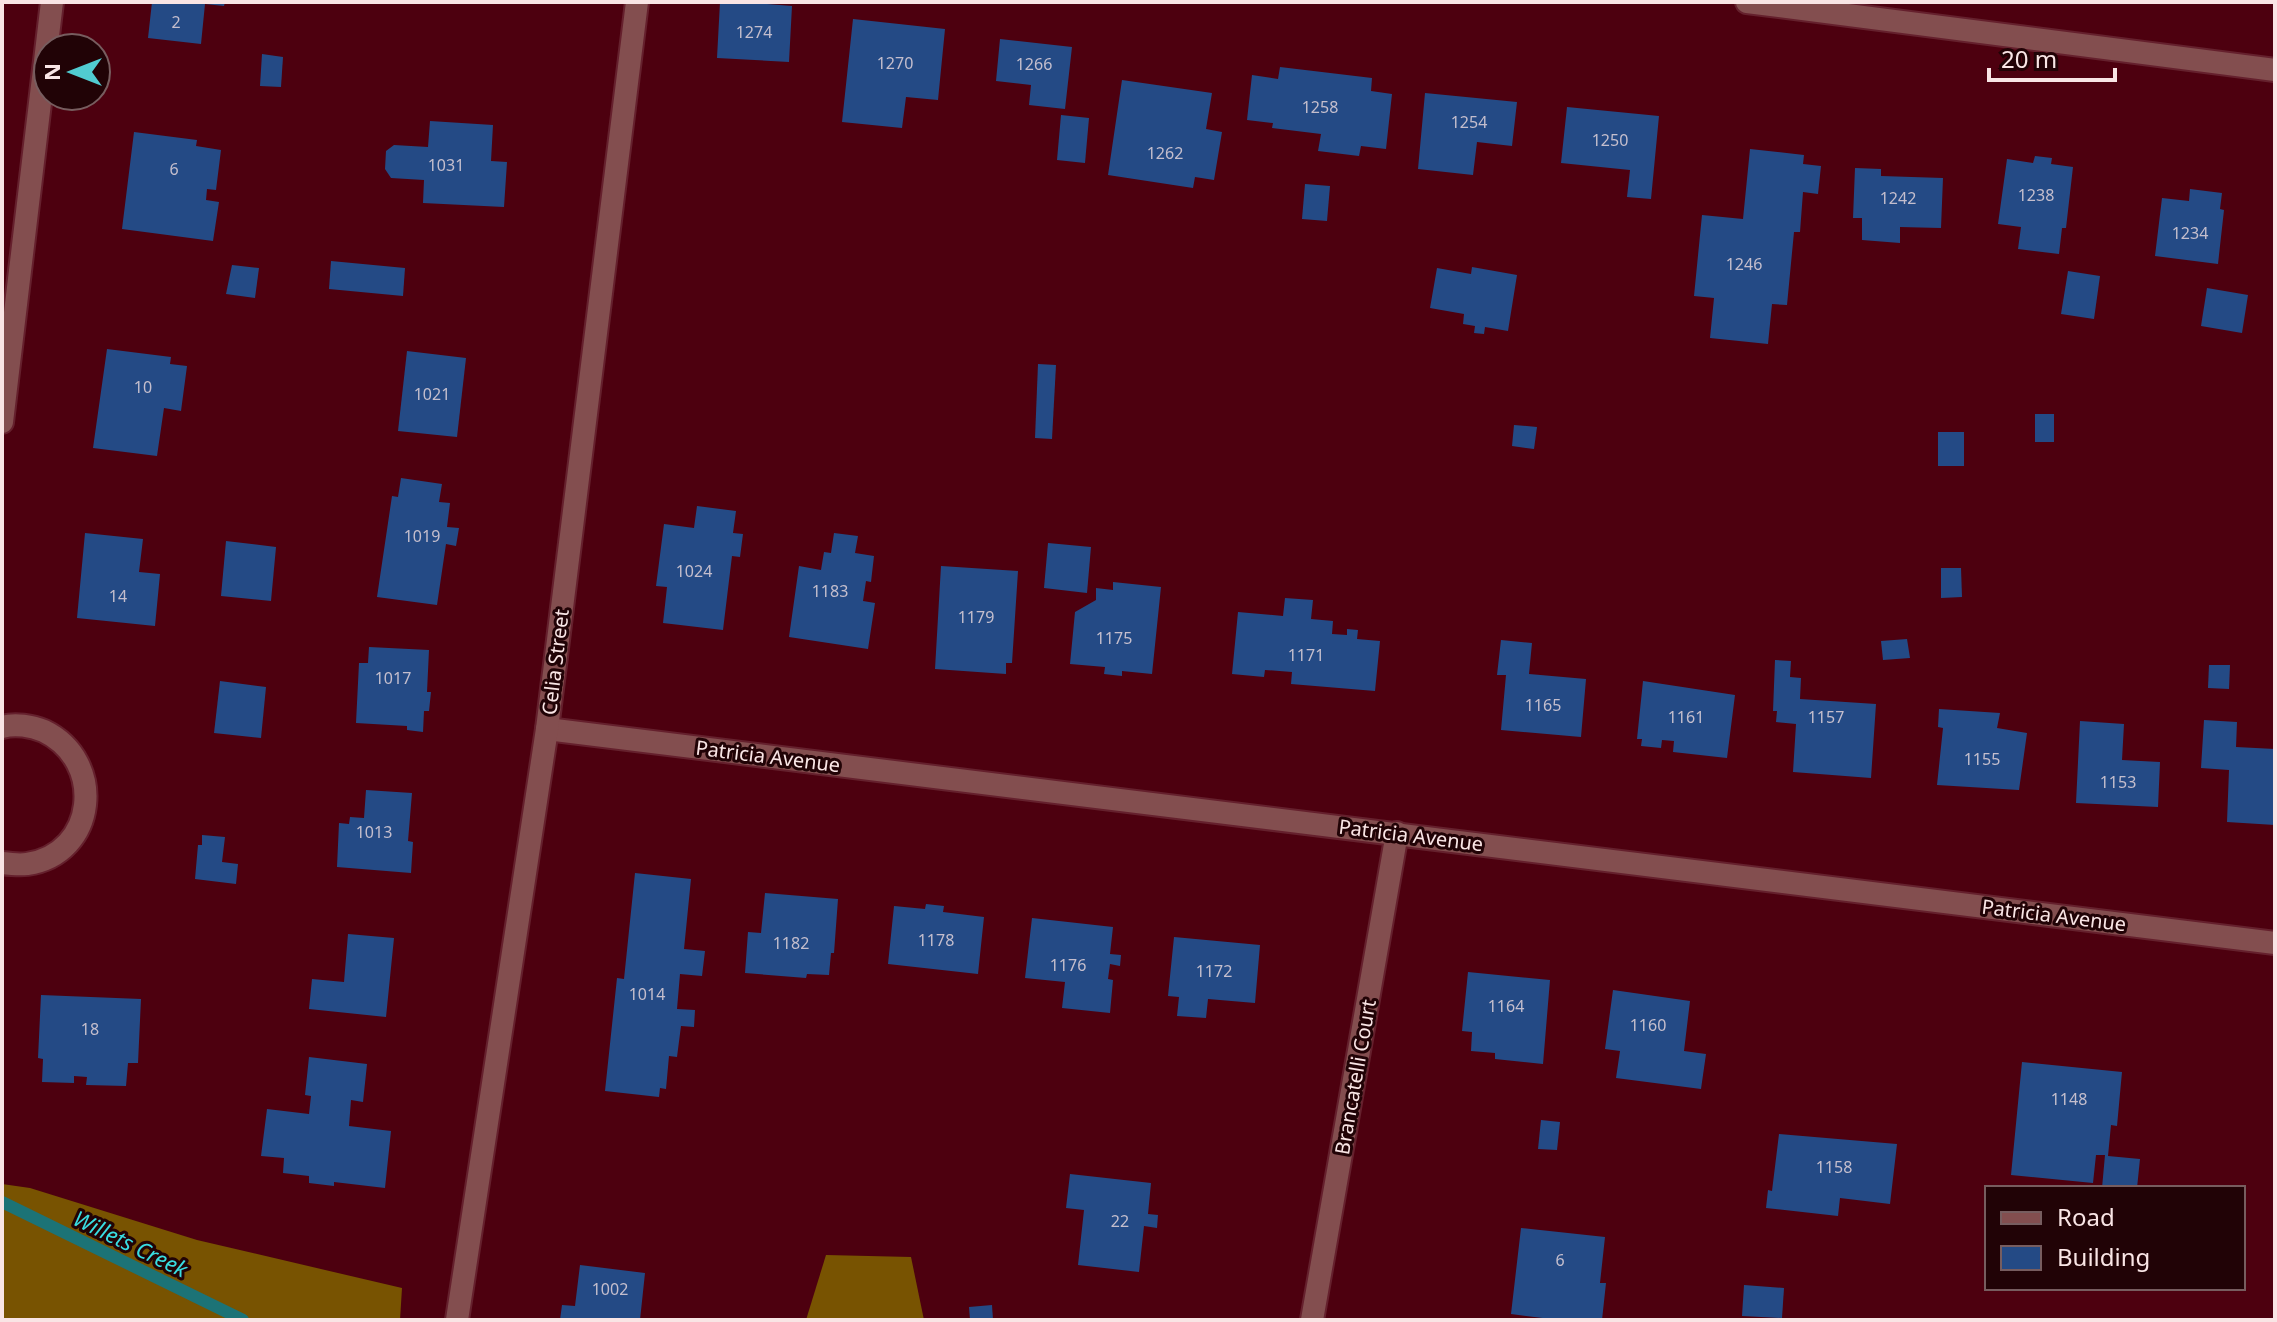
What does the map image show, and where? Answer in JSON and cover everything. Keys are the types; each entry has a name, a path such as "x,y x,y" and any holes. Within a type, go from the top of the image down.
{"street":[{"path":"2,422 52,2"},
{"name":"Celia Street","path":"457,1320 547,729 637,2"},
{"path":"1747,2 2275,70"},
{"path":"2,727 34,727 59,739 77,759 86,785 85,812 73,837 53,856 27,864 2,863"},
{"name":"Patricia Avenue","path":"547,729 2275,943"},
{"name":"Brancatelli Court","path":"1312,1320 1397,833"}],"shaded area":[{"path":"2,1184 30,1188 197,1240 402,1288 400,1320 2,1320"},
{"path":"826,1255 911,1257 924,1320 806,1320"}],"building":[{"path":"152,2 225,2 224,6 205,4 201,44 148,38"},
{"path":"720,2 768,2 792,6 789,62 717,58"},
{"path":"853,19 945,29 938,100 906,97 902,128 842,122"},
{"path":"1000,39 1072,47 1065,109 1029,105 1031,85 996,81"},
{"path":"262,54 283,57 281,87 260,86"},
{"path":"1280,67 1372,78 1371,91 1392,94 1386,149 1361,146 1359,156 1318,151 1321,134 1272,128 1273,123 1247,120 1252,75 1278,79"},
{"path":"1122,80 1212,93 1206,129 1222,132 1214,180 1195,177 1193,188 1108,175"},
{"path":"1425,93 1517,102 1512,146 1477,142 1473,175 1418,169"},
{"path":"1567,107 1659,116 1651,199 1627,197 1630,170 1561,163"},
{"path":"1061,115 1089,118 1085,163 1057,160"},
{"path":"430,121 493,125 491,161 507,162 504,207 423,203 424,180 391,178 385,169 386,151 394,145 428,147"},
{"path":"134,132 197,140 196,146 221,150 216,190 207,189 206,200 219,202 213,241 122,229"},
{"path":"1750,149 1804,155 1803,164 1821,166 1818,194 1803,192 1800,232 1794,232 1787,305 1772,304 1768,344 1710,338 1714,298 1694,296 1702,215 1743,219"},
{"path":"2035,156 2052,158 2051,164 2073,167 2066,228 2062,228 2059,254 2018,249 2021,227 1998,224 2007,159 2033,163"},
{"path":"1855,168 1881,169 1881,176 1943,178 1941,228 1900,227 1900,243 1862,240 1862,218 1853,218"},
{"path":"1305,184 1330,186 1327,221 1302,219"},
{"path":"2190,189 2222,193 2220,209 2224,210 2218,264 2155,256 2162,198 2189,201"},
{"path":"331,261 405,268 403,296 329,289"},
{"path":"232,265 259,268 255,298 226,294"},
{"path":"1472,267 1517,275 1508,331 1485,327 1484,334 1474,333 1475,326 1463,324 1464,314 1430,308 1437,268 1471,274"},
{"path":"2068,271 2100,276 2094,319 2061,314"},
{"path":"2207,288 2248,295 2242,333 2201,326"},
{"path":"107,349 171,357 170,364 187,366 181,411 164,408 157,456 93,448"},
{"path":"407,351 466,358 457,437 398,431"},
{"path":"1038,364 1056,365 1052,439 1035,438"},
{"path":"2035,414 2054,414 2054,442 2035,442"},
{"path":"1514,425 1537,427 1534,449 1512,446"},
{"path":"1938,432 1964,432 1964,466 1938,466"},
{"path":"401,478 442,484 439,502 450,503 447,527 459,528 456,546 446,544 437,605 377,597 392,496 398,497"},
{"path":"697,506 736,511 733,533 743,534 740,557 732,556 723,630 663,623 667,587 656,586 664,524 694,528"},
{"path":"85,533 143,539 139,572 160,574 155,626 77,618"},
{"path":"834,533 858,536 855,553 874,556 871,582 866,581 863,601 875,603 868,649 789,637 799,566 821,570 824,552 831,553"},
{"path":"226,541 276,547 271,601 221,596"},
{"path":"1048,543 1091,547 1087,593 1044,588"},
{"path":"941,566 1018,571 1012,663 1006,663 1006,674 935,669"},
{"path":"1941,568 1961,568 1962,597 1941,598"},
{"path":"1113,582 1161,587 1152,674 1122,671 1122,676 1104,674 1105,667 1070,664 1075,612 1096,600 1096,588 1113,590"},
{"path":"1285,598 1313,600 1311,619 1333,621 1332,634 1347,635 1347,629 1358,630 1357,639 1380,641 1375,691 1291,684 1292,672 1265,670 1264,677 1232,674 1238,612 1283,616"},
{"path":"1907,639 1910,658 1883,660 1881,641"},
{"path":"1501,640 1532,643 1529,674 1586,679 1581,737 1501,730 1506,675 1497,675"},
{"path":"369,647 429,650 427,692 431,692 429,711 424,711 423,732 407,730 407,726 356,723 359,663 368,663"},
{"path":"1775,660 1791,661 1790,677 1801,678 1800,699 1876,704 1871,778 1793,772 1796,724 1776,722 1777,711 1773,711"},
{"path":"2209,665 2230,665 2229,689 2208,688"},
{"path":"220,681 266,687 261,738 214,733"},
{"path":"1643,681 1735,695 1727,758 1673,752 1674,741 1662,740 1661,748 1641,746 1642,739 1637,739"},
{"path":"1939,709 2000,713 1997,728 2027,733 2019,790 1937,785 1943,728 1938,727"},
{"path":"2204,720 2237,722 2236,747 2275,749 2275,825 2227,822 2229,770 2201,768"},
{"path":"2080,721 2124,724 2122,760 2160,762 2158,807 2076,803"},
{"path":"366,790 412,793 408,841 413,842 411,873 337,867 339,823 349,824 350,817 364,818"},
{"path":"202,835 225,837 222,862 238,864 236,884 195,879"},
{"path":"635,873 691,879 684,949 705,951 702,976 680,974 677,1009 695,1010 694,1027 681,1026 677,1057 669,1056 666,1089 660,1088 659,1097 605,1091 617,978 624,979"},
{"path":"765,893 838,899 829,975 807,974 806,978 745,973 748,932 761,933"},
{"path":"926,904 944,906 943,912 984,917 978,974 888,964 894,906 925,909"},
{"path":"1032,918 1113,927 1110,954 1121,955 1120,966 1110,964 1108,979 1113,980 1110,1013 1062,1008 1065,982 1025,978"},
{"path":"348,934 394,938 386,1017 309,1009 312,979 344,982"},
{"path":"1174,937 1260,945 1255,1003 1208,999 1206,1018 1177,1016 1179,997 1168,996"},
{"path":"1468,972 1550,980 1543,1064 1495,1059 1495,1053 1471,1051 1472,1032 1462,1031"},
{"path":"1613,990 1690,1001 1684,1051 1706,1054 1701,1089 1616,1078 1620,1051 1605,1049"},
{"path":"41,995 141,999 138,1063 128,1063 126,1086 86,1085 87,1077 74,1076 74,1083 42,1082 43,1059 38,1058"},
{"path":"309,1057 367,1064 363,1102 351,1100 349,1126 391,1131 385,1188 334,1182 334,1186 309,1183 309,1176 283,1173 284,1158 261,1156 267,1109 309,1114 311,1096 305,1095"},
{"path":"2022,1062 2122,1072 2117,1126 2111,1125 2108,1156 2140,1159 2137,1186 2102,1186 2105,1155 2096,1155 2093,1183 2011,1175"},
{"path":"1541,1120 1560,1122 1557,1150 1538,1149"},
{"path":"1779,1134 1897,1144 1890,1204 1840,1198 1838,1216 1766,1208 1768,1190 1772,1191"},
{"path":"1070,1174 1151,1183 1148,1214 1158,1215 1157,1228 1144,1226 1139,1272 1078,1265 1084,1210 1066,1208"},
{"path":"1521,1228 1605,1237 1600,1283 1606,1283 1602,1320 1559,1320 1511,1314"},
{"path":"580,1265 645,1273 640,1320 560,1320 562,1305 575,1306"},
{"path":"1744,1285 1784,1288 1782,1318 1742,1316"},
{"path":"992,1305 993,1320 970,1320 969,1307"}],"waterway":[{"name":"Willets Creek","path":"2,1202 243,1320"}]}
